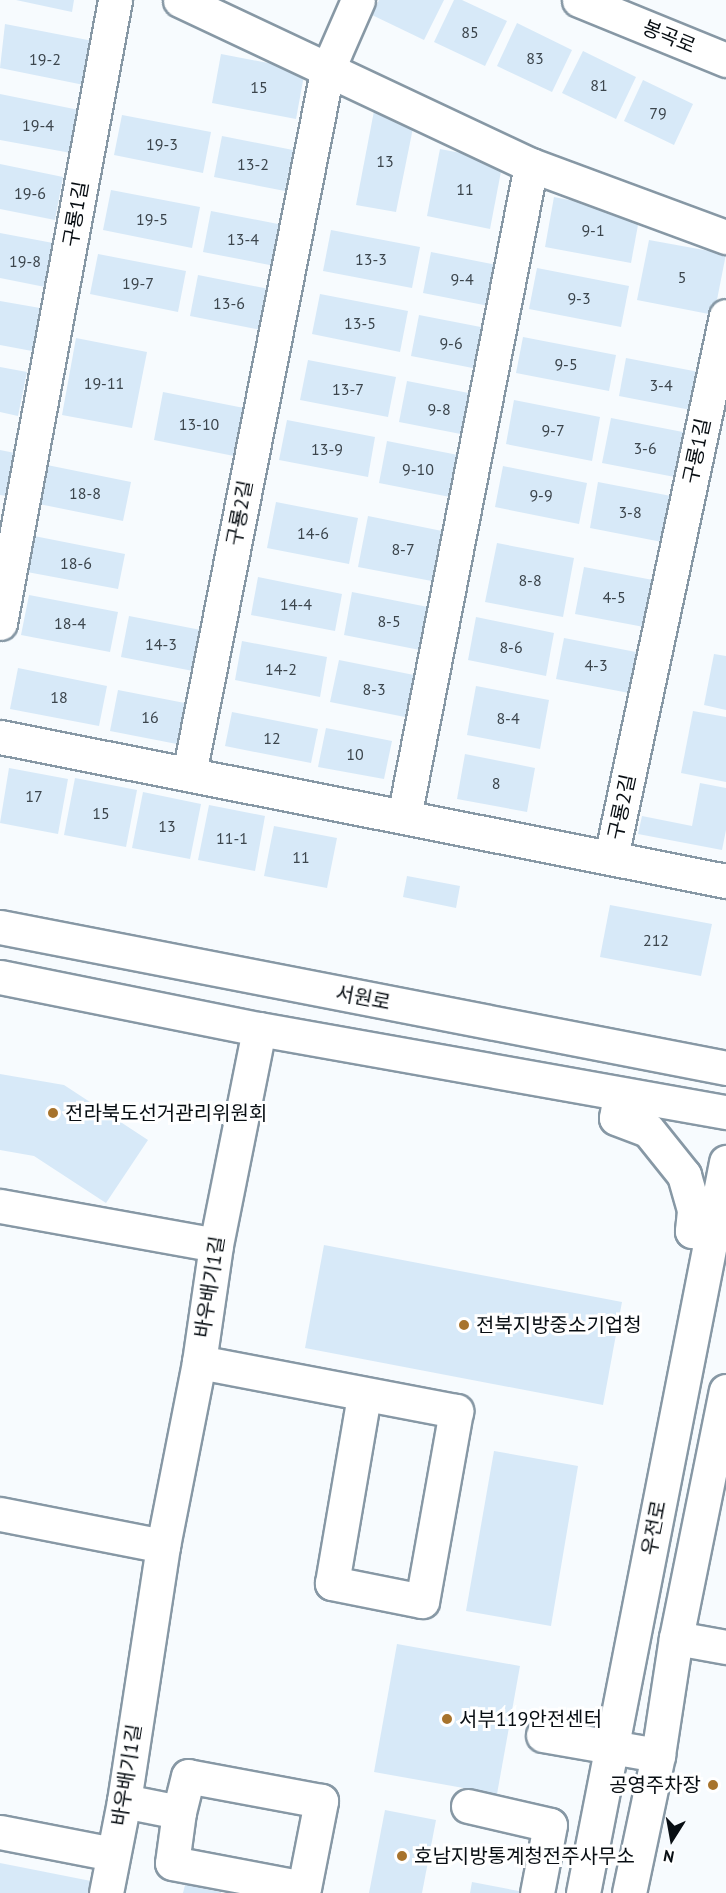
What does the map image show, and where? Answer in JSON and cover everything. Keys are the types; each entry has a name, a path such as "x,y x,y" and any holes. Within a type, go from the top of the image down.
{"street":[{"name":"구룡1길","path":"0,623 115,0"},
{"path":"180,0 531,165 726,237"},
{"path":"327,71 358,0"},
{"name":"봉곡로","path":"579,0 726,60"},
{"name":"구룡2길","path":"189,774 327,71"},
{"path":"404,817 531,165"},
{"name":"구룡1길","path":"676,550 726,316"},
{"name":"구룡2길","path":"0,737 611,857 676,550"},
{"path":"611,857 726,881"},
{"name":"서원로","path":"0,927 726,1068"},
{"path":"0,977 259,1029 620,1095 726,1112"},
{"name":"바우배기1길","path":"0,1832 113,1854 124,1801 163,1546 199,1362 216,1245 259,1029"},
{"path":"620,1095 616,1118 648,1130 684,1175 693,1211 692,1232 712,1234"},
{"name":"우전로","path":"583,1893 726,1162"},
{"path":"0,1206 216,1245"},
{"path":"199,1362 456,1411 422,1601 332,1583 364,1395"},
{"path":"629,1893 658,1755 676,1638 724,1410"},
{"path":"0,1514 163,1546"},
{"path":"676,1638 726,1647"},
{"path":"543,1735 658,1755"},
{"path":"188,1776 321,1801 304,1888 172,1863 179,1812 188,1776"},
{"path":"124,1801 179,1812"},
{"path":"468,1806 550,1825 537,1893"},
{"path":"106,1893 113,1854"}],"building":[{"path":"16,0 74,0 72,12"},
{"path":"379,0 444,0 424,40 372,15"},
{"path":"454,0 462,0 507,21 485,66 434,42"},
{"path":"517,23 572,50 552,92 497,66"},
{"path":"5,24 93,41 84,85 0,68"},
{"path":"583,51 636,77 616,119 562,93"},
{"path":"221,54 305,70 296,119 212,103"},
{"path":"643,80 693,104 674,145 624,121"},
{"path":"0,94 79,110 71,153 0,140"},
{"path":"374,111 415,118 396,212 356,205"},
{"path":"122,115 211,132 203,173 114,155"},
{"path":"222,136 293,150 285,191 214,177"},
{"path":"440,149 503,161 490,229 427,216"},
{"path":"0,164 63,177 55,220 0,209"},
{"path":"111,190 200,207 192,248 103,230"},
{"path":"554,197 640,214 631,263 545,247"},
{"path":"211,211 283,225 275,266 203,252"},
{"path":"331,230 420,247 412,288 323,271"},
{"path":"0,233 53,243 45,287 0,278"},
{"path":"649,240 726,254 714,315 637,300"},
{"path":"431,252 502,266 494,307 423,293"},
{"path":"98,254 186,271 178,312 90,294"},
{"path":"537,268 629,286 621,327 529,309"},
{"path":"198,275 269,289 261,330 190,316"},
{"path":"320,294 408,311 400,352 312,334"},
{"path":"0,301 40,308 32,351 0,345"},
{"path":"419,315 491,329 483,370 411,356"},
{"path":"523,337 616,355 609,391 516,373"},
{"path":"76,338 147,352 132,428 62,415"},
{"path":"626,358 704,373 696,411 619,396"},
{"path":"308,360 396,377 388,417 300,400"},
{"path":"0,367 27,372 18,416 0,412"},
{"path":"407,381 479,395 471,436 399,422"},
{"path":"163,392 244,408 234,456 154,440"},
{"path":"514,400 600,417 592,461 506,444"},
{"path":"611,418 688,433 680,478 602,463"},
{"path":"287,420 375,437 368,477 279,460"},
{"path":"387,441 458,455 450,497 379,483"},
{"path":"0,450 15,453 7,496 0,495"},
{"path":"47,465 131,482 123,521 39,504"},
{"path":"503,466 587,483 579,524 495,507"},
{"path":"598,482 671,496 662,542 590,528"},
{"path":"276,502 358,518 349,564 267,548"},
{"path":"368,516 447,532 437,582 358,567"},
{"path":"34,536 125,554 118,589 27,572"},
{"path":"497,543 574,558 563,617 485,602"},
{"path":"584,567 653,580 644,627 575,614"},
{"path":"258,577 342,594 335,631 251,615"},
{"path":"352,592 433,608 425,651 344,635"},
{"path":"29,595 118,612 110,652 21,635"},
{"path":"129,616 201,630 193,671 121,657"},
{"path":"476,617 554,633 546,676 468,660"},
{"path":"564,638 636,652 629,693 556,679"},
{"path":"242,641 327,657 320,697 235,680"},
{"path":"714,654 726,656 726,710 704,705"},
{"path":"339,660 419,676 410,718 330,702"},
{"path":"18,668 107,686 99,726 10,709"},
{"path":"476,686 549,700 540,749 467,735"},
{"path":"118,690 190,704 182,745 110,731"},
{"path":"693,711 726,717 726,782 681,773"},
{"path":"232,712 318,729 311,763 225,746"},
{"path":"326,728 392,741 384,779 318,767"},
{"path":"465,754 535,768 527,812 457,799"},
{"path":"9,768 68,779 58,834 0,823"},
{"path":"75,778 137,790 126,847 64,835"},
{"path":"700,783 726,788 726,830 722,850 638,834 642,816 692,826"},
{"path":"143,792 201,804 190,859 132,848"},
{"path":"209,805 265,816 255,871 198,860"},
{"path":"274,826 337,838 327,888 264,876"},
{"path":"407,876 460,886 456,908 403,897"},
{"path":"610,905 712,924 701,976 600,957"},
{"name":"전라북도선거관리위원회","path":"0,1074 64,1085 148,1140 106,1203 34,1156 0,1150"},
{"name":"전북지방중소기업청","path":"324,1245 622,1302 603,1405 305,1348"},
{"path":"494,1451 578,1466 551,1626 466,1611"},
{"name":"서부119안전센터","path":"397,1644 520,1666 497,1794 374,1772"},
{"name":"호남지방통계청전주사무소","path":"385,1810 436,1820 422,1893 369,1893"},
{"path":"0,1863 91,1881 89,1893 0,1893"},
{"name":"호남지방통계청전주사무소","path":"472,1882 524,1892 524,1893 470,1893"},
{"path":"185,1885 221,1892 221,1893 183,1893"}],"place":[{"name":"전라북도선거관리위원회","path":"53,1113"},
{"name":"전북지방중소기업청","path":"464,1325"},
{"name":"서부119안전센터","path":"447,1719"},
{"name":"공영주차장","path":"713,1785"},
{"name":"호남지방통계청전주사무소","path":"402,1856"}]}
